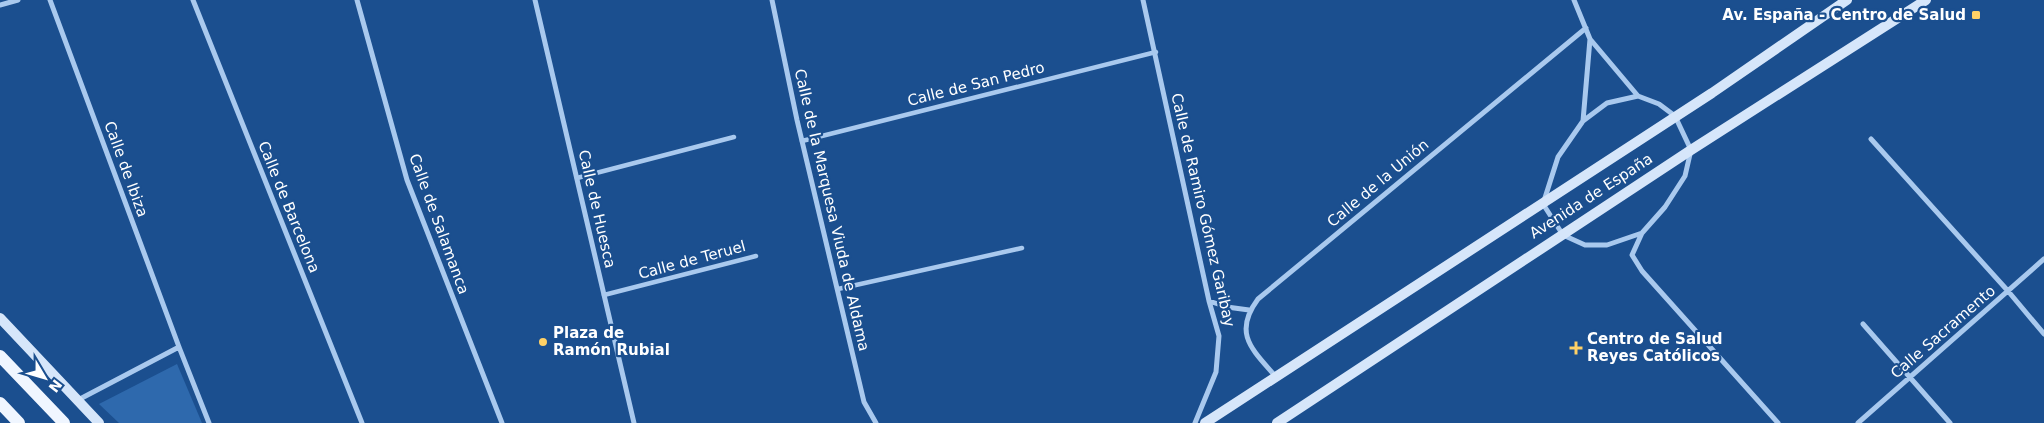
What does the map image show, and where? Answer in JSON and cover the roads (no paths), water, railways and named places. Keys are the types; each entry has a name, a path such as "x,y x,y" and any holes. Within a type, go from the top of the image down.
{"main road":[{"name":"Avenida de España","path":"1205,423 1712,93 1847,0"},
{"name":"Avenida de España","path":"1277,423 1562,234 1926,0"},
{"path":"0,318 99,423"},
{"path":"0,356 64,423"},
{"path":"0,403 19,423"}],"street":[{"path":"0,5 18,0"},
{"name":"Calle de Ibiza","path":"50,0 209,423"},
{"name":"Calle de Barcelona","path":"193,0 362,423"},
{"name":"Calle de Salamanca","path":"357,0 407,180 502,423"},
{"name":"Calle de Huesca","path":"535,0 634,423"},
{"name":"Calle de la Marquesa Viuda de Aldama","path":"772,0 802,141 864,402 876,423"},
{"name":"Calle de Ramiro Gómez Garibay","path":"1143,0 1156,52 1209,301 1219,336 1216,372 1195,423"},
{"path":"1574,0 1590,39 1638,96 1659,104 1675,116 1691,150 1685,176 1664,207 1642,233 1632,255 1642,271 1778,423"},
{"name":"Calle de la Unión","path":"1249,310 1258,299 1586,28"},
{"path":"1583,121 1590,39"},
{"name":"Calle de San Pedro","path":"802,141 1156,52"},
{"path":"1638,96 1607,103 1583,121 1558,157 1543,204 1562,234 1585,245 1607,245 1642,233"},
{"path":"577,178 734,137"},
{"path":"1871,139 2008,291 2044,334"},
{"path":"838,289 1022,248"},
{"name":"Calle de Teruel","path":"604,295 756,256"},
{"name":"Calle Sacramento","path":"1858,423 2044,259"},
{"path":"1209,301 1228,307 1249,310 1245,322 1249,345 1276,377"},
{"path":"1863,324 1950,423"},
{"path":"78,400 179,347"}],"place":[{"name":"Av. España - Centro de Salud","path":"1976,15"},
{"name":"Plaza de Ramón Rubial","path":"543,342"},
{"name":"Centro de Salud Reyes Católicos","path":"1576,348"}]}
